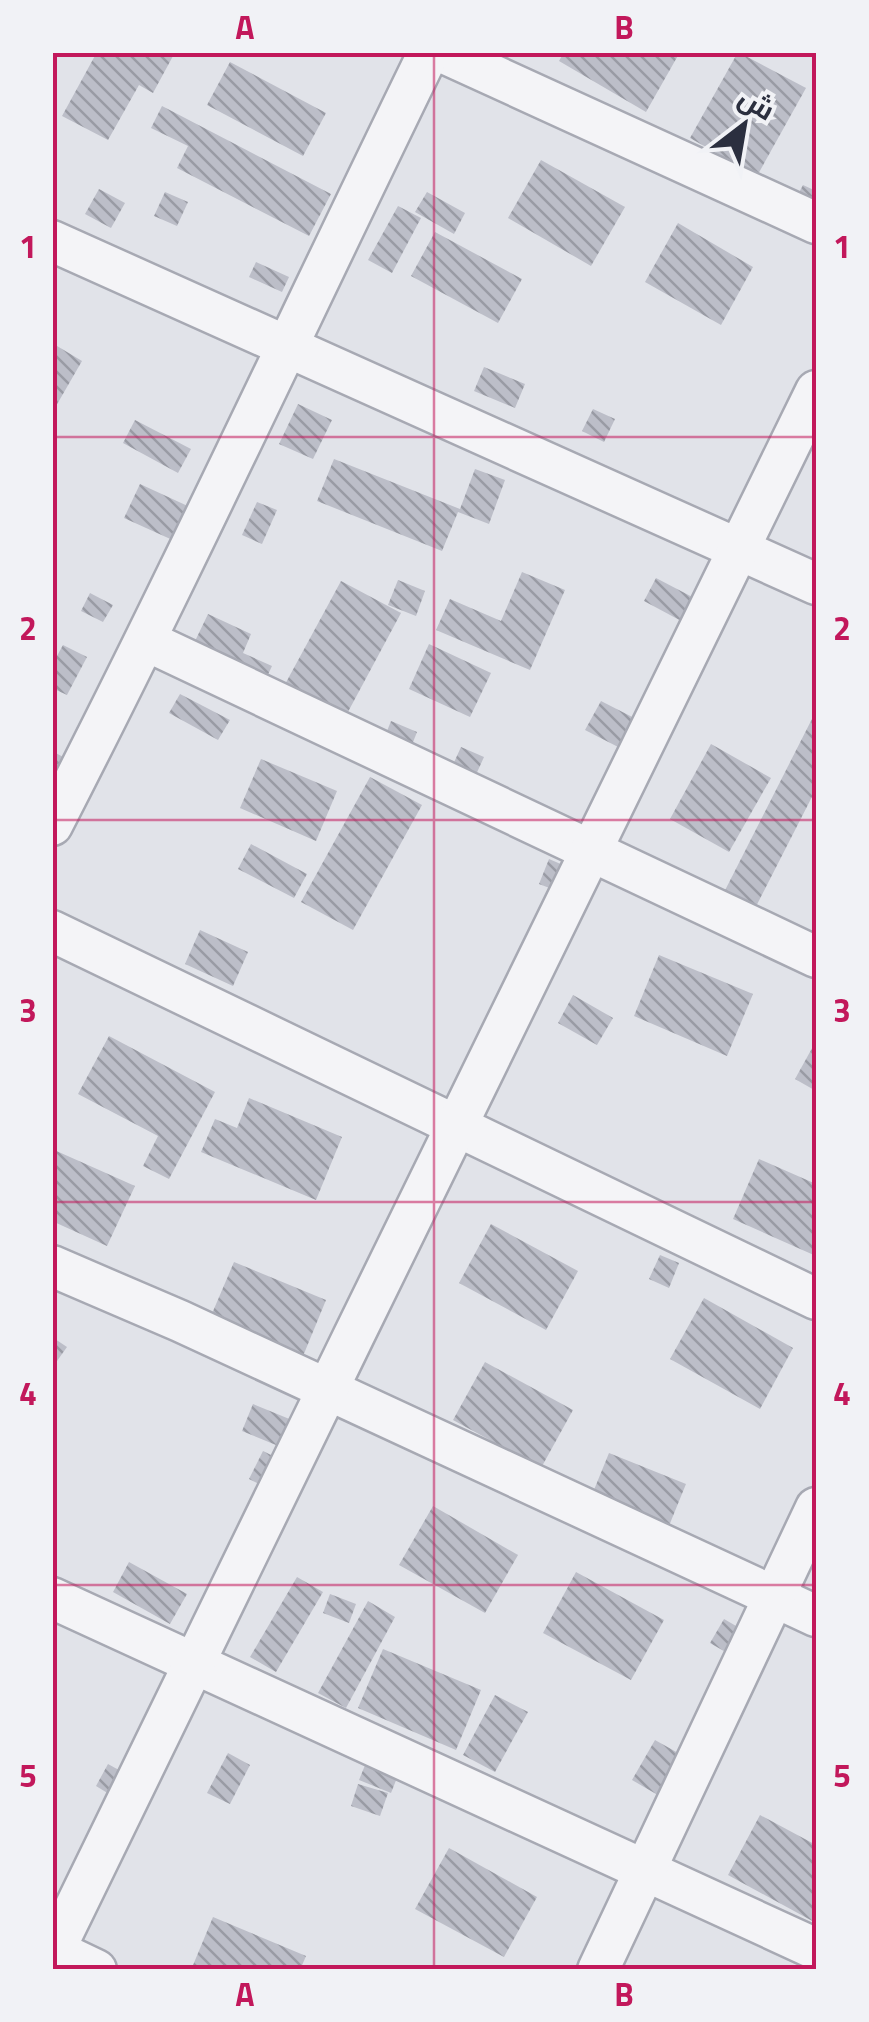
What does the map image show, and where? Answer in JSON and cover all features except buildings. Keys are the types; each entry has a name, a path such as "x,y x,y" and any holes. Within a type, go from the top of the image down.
{"street":[{"path":"52,825 147,641 430,52"},
{"path":"442,52 816,223"},
{"path":"52,241 816,584"},
{"path":"96,1970 53,1952 816,391"},
{"path":"147,641 816,957"},
{"path":"52,931 816,1299"},
{"path":"52,1266 180,1321 816,1616"},
{"path":"598,1970 816,1508"},
{"path":"52,1598 816,1949"}]}
